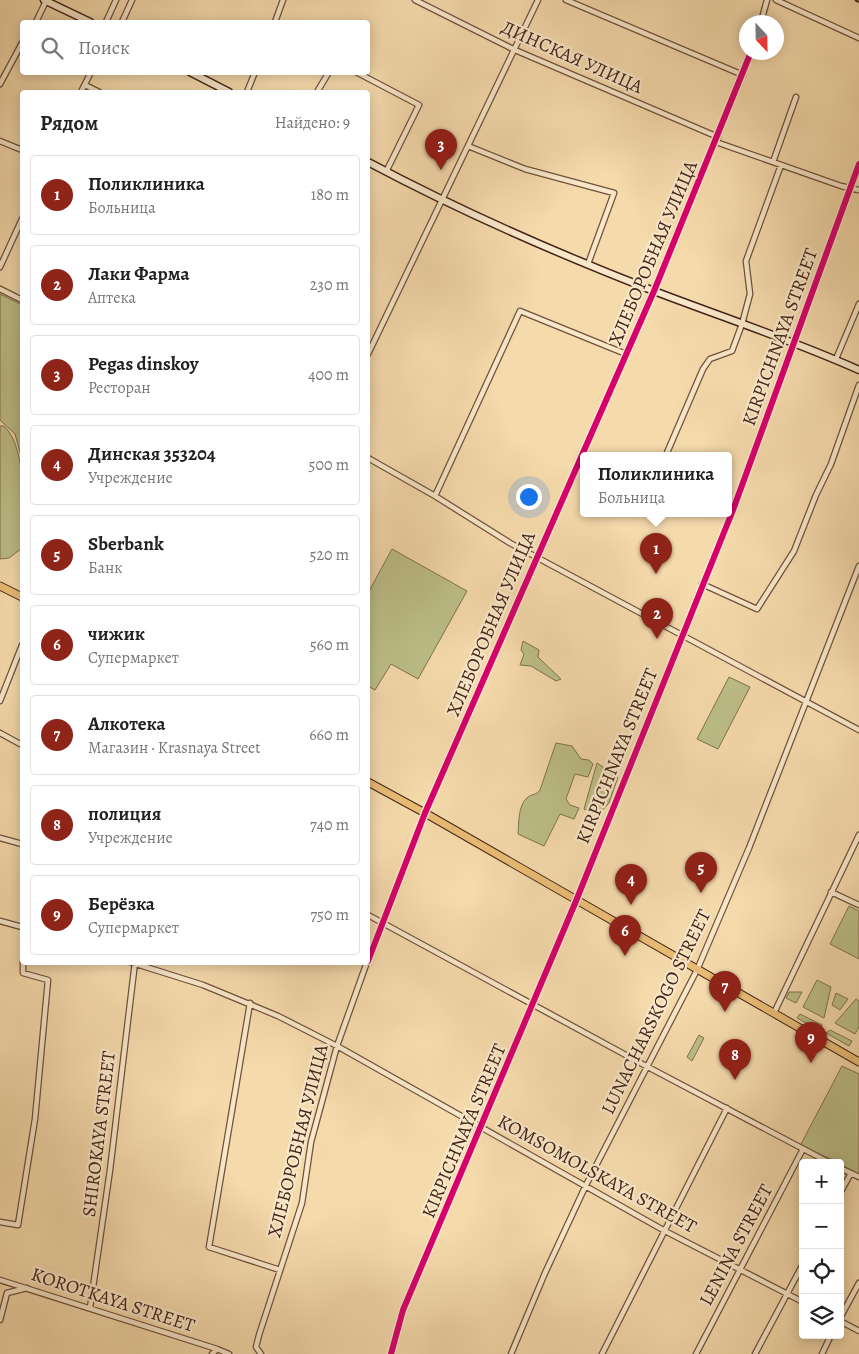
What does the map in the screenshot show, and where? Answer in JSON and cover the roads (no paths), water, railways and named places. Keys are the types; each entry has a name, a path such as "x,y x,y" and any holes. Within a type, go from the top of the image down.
{"main road":[{"path":"0,586 20,596"},
{"path":"370,783 426,813 576,901 859,1062"}],"street":[{"path":"37,20 45,0 86,20"},
{"path":"107,20 116,0"},
{"path":"123,20 132,0"},
{"path":"275,20 284,0"},
{"name":"ДИНСКАЯ УЛИЦА","path":"415,0 515,50 717,140 781,165 859,190"},
{"path":"370,350 538,0"},
{"path":"566,0 742,75"},
{"path":"763,15 767,0"},
{"path":"776,0 859,38"},
{"path":"0,84 20,47"},
{"name":"ХЛЕБОРОБНАЯ УЛИЦА","path":"583,452 654,291 717,140 747,60"},
{"path":"82,90 90,75"},
{"path":"196,75 225,90"},
{"path":"248,90 254,75"},
{"path":"318,90 326,75"},
{"path":"362,75 419,105 386,172"},
{"path":"85,85 95,90"},
{"path":"773,162 796,97"},
{"path":"0,141 20,149"},
{"path":"468,146 525,169 614,193 588,264"},
{"path":"370,163 535,244 654,291 795,343 859,370"},
{"name":"KIRPICHNAYA STREET","path":"732,507 795,343 859,164"},
{"path":"667,452 703,369 710,359 732,351 750,294 746,261 781,165"},
{"path":"0,267 20,223"},
{"path":"0,290 20,299"},
{"path":"836,359 859,304"},
{"path":"435,496 520,311 626,354"},
{"path":"702,584 757,609 794,551 816,494 831,464 859,385"},
{"name":"ХЛЕБОРОБНАЯ УЛИЦА","path":"370,954 426,813 580,458"},
{"path":"370,459 435,496 510,543 859,730"},
{"name":"KIRPICHNAYA STREET","path":"390,1354 403,1310 534,1004 728,517"},
{"name":"LUNACHARSKOGO STREET","path":"512,1354 545,1273 586,1186 697,970 749,848 804,702 859,566"},
{"path":"0,701 20,650"},
{"path":"0,733 20,744"},
{"path":"774,1014 830,892 859,835"},
{"path":"0,838 20,843"},
{"path":"830,892 859,905"},
{"path":"370,916 822,1159"},
{"path":"0,921 20,926"},
{"path":"0,1222 18,1224 27,1179 35,1119 48,980 23,973 23,965"},
{"name":"SHIROKAYA STREET","path":"90,1308 110,1170 133,965"},
{"name":"KOMSOMOLSKAYA STREET","path":"139,965 204,985 250,1003 336,1046 665,1231 799,1300"},
{"name":"ХЛЕБОРОБНАЯ УЛИЦА","path":"261,1354 256,1348 302,1203 311,1142 336,1046 366,965"},
{"path":"250,1003 209,1247 280,1270"},
{"path":"602,1354 727,1108"},
{"name":"LENINA STREET","path":"696,1354 802,1149"},
{"path":"844,1170 859,1177"},
{"path":"844,1185 850,1173"},
{"path":"754,1354 799,1272"},
{"name":"KOROTKAYA STREET","path":"0,1280 229,1354"},
{"path":"844,1312 859,1283"},
{"path":"0,1320 7,1293 28,1288"},
{"path":"844,1322 859,1331"},
{"path":"822,1354 830,1339"},
{"path":"212,1354 217,1349"}],"railway":[{"path":"855,0 859,2"}],"place":[{"name":"Pegas dinskoy","path":"441,170"},
{"name":"Поликлиника","path":"656,574"},
{"name":"Лаки Фарма","path":"657,639"},
{"name":"Sberbank","path":"701,893"},
{"name":"Динская 353204","path":"631,905"},
{"name":"чижик","path":"625,956"},
{"name":"Алкотека","path":"725,1012"},
{"name":"Берёзка","path":"811,1063"},
{"name":"полиция","path":"735,1080"}]}
